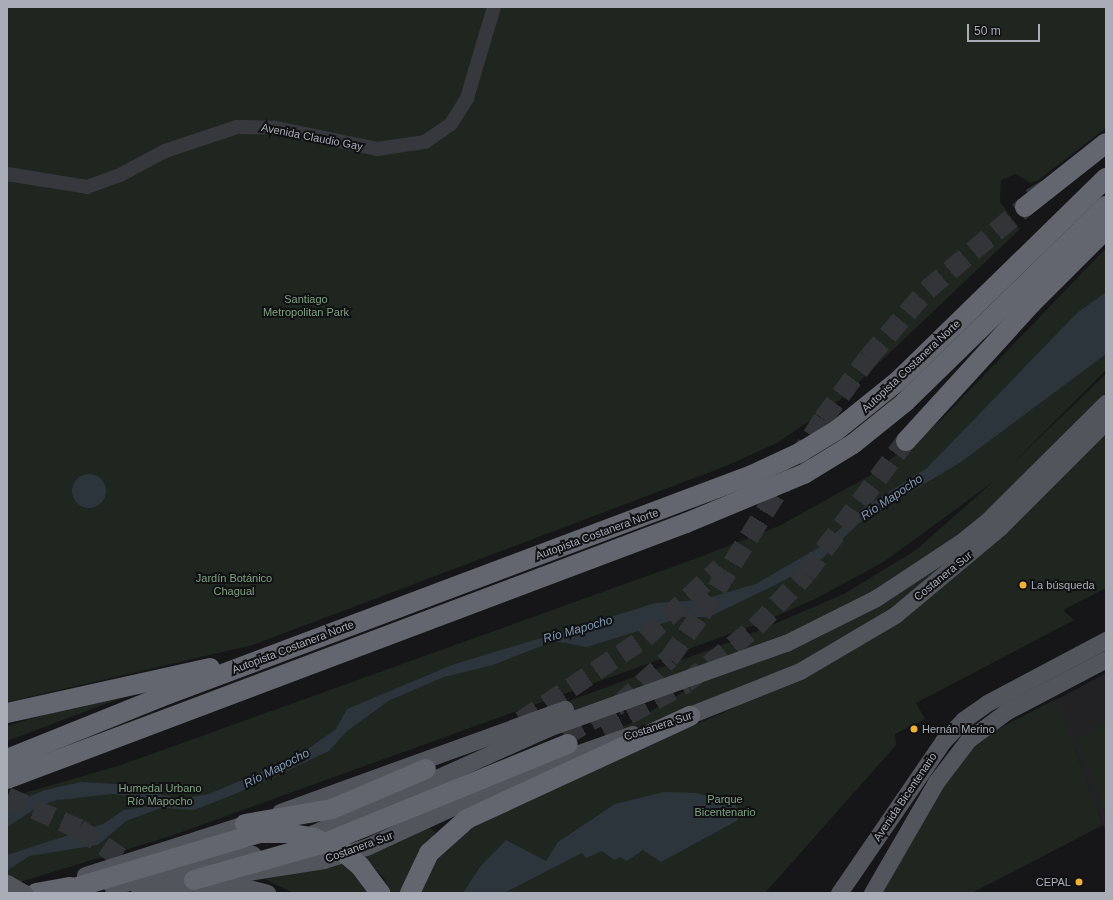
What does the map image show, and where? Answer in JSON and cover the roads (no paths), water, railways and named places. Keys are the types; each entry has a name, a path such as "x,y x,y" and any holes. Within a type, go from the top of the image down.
{"highway":[{"path":"1025,207 1106,143"},
{"name":"Autopista Costanera Norte","path":"7,759 280,652 752,475 818,442 898,381 1106,178"},
{"name":"Autopista Costanera Norte","path":"7,779 686,523 804,474 853,444 905,402 1106,206"},
{"path":"906,441 1025,311 1106,229"},
{"path":"7,713 280,652"},
{"path":"7,723 80,697"},
{"path":"410,893 428,853 467,819 690,716"},
{"path":"194,880 325,843 566,740 458,782 335,826"},
{"path":"57,893 80,889 252,829 332,809 426,769"},
{"path":"252,829 314,838 341,850 360,866 380,893"},
{"path":"36,893 80,889"}],"main road":[{"name":"Costanera Sur","path":"80,889 254,853 335,826 548,728 786,644 848,613 961,542 1106,403"},
{"name":"Costanera Sur","path":"145,892 194,880 296,866 347,853 542,766 690,716 800,671 895,614 994,533 1106,421"},
{"name":"Costanera Sur","path":"23,893 252,829 848,613"},
{"name":"Avenida Bicentenario","path":"839,893 943,741 963,720 987,703 1106,640"},
{"name":"Avenida Bicentenario","path":"872,893 936,782 968,740 1007,711 1106,659"},
{"path":"7,882 23,893"},
{"path":"145,892 236,885 267,893"}],"street":[{"name":"Avenida Claudio Gay","path":"7,174 87,187 120,175 165,150 237,127 276,128 377,149 425,142 451,124 467,98 494,7"}],"water":[{"name":"Río Mapocho","path":"1106,292 1106,354 961,462 859,523 823,558 783,581 709,617 683,617 587,647 554,641 493,665 444,677 390,700 347,731 329,751 250,788 194,810 161,808 126,821 98,845 29,856 7,871 7,855 103,824 124,810 144,807 154,802 150,798 111,794 58,800 41,805 7,827 7,806 45,790 81,782 116,784 180,799 209,794 298,756 336,729 347,709 452,665 656,603 701,600 756,584 823,545 860,510 927,468 1077,313"},
{"path":"89,474 95,475 101,479 105,485 105,497 101,503 95,507 89,508 83,507 77,503 73,497 72,491 73,485 77,479 83,475"},
{"path":"664,792 696,793 736,804 738,820 661,862 643,850 627,861 620,857 614,860 602,851 586,858 582,853 504,893 463,893 480,867 506,840 546,861 558,842 615,804"}],"waterway":[{"path":"1027,190 1041,182"}],"tunnel":[{"path":"564,736 620,704 669,659 701,614 823,419 868,358 927,290 1025,207"},
{"path":"602,729 686,683 756,627 806,574 906,441"},
{"path":"521,721 645,638 720,568"},
{"path":"7,797 79,829 140,871"}],"place":[{"name":"La búsqueda","path":"1023,585"},
{"name":"Hernán Merino","path":"914,729"},
{"name":"CEPAL","path":"1079,882"}],"park label":[{"name":"Santiago Metropolitan Park","path":"306,306"},
{"name":"Jardín Botánico Chagual","path":"234,585"},
{"name":"Humedal Urbano Río Mapocho","path":"160,795"},
{"name":"Parque Bicentenario","path":"725,806"}]}
